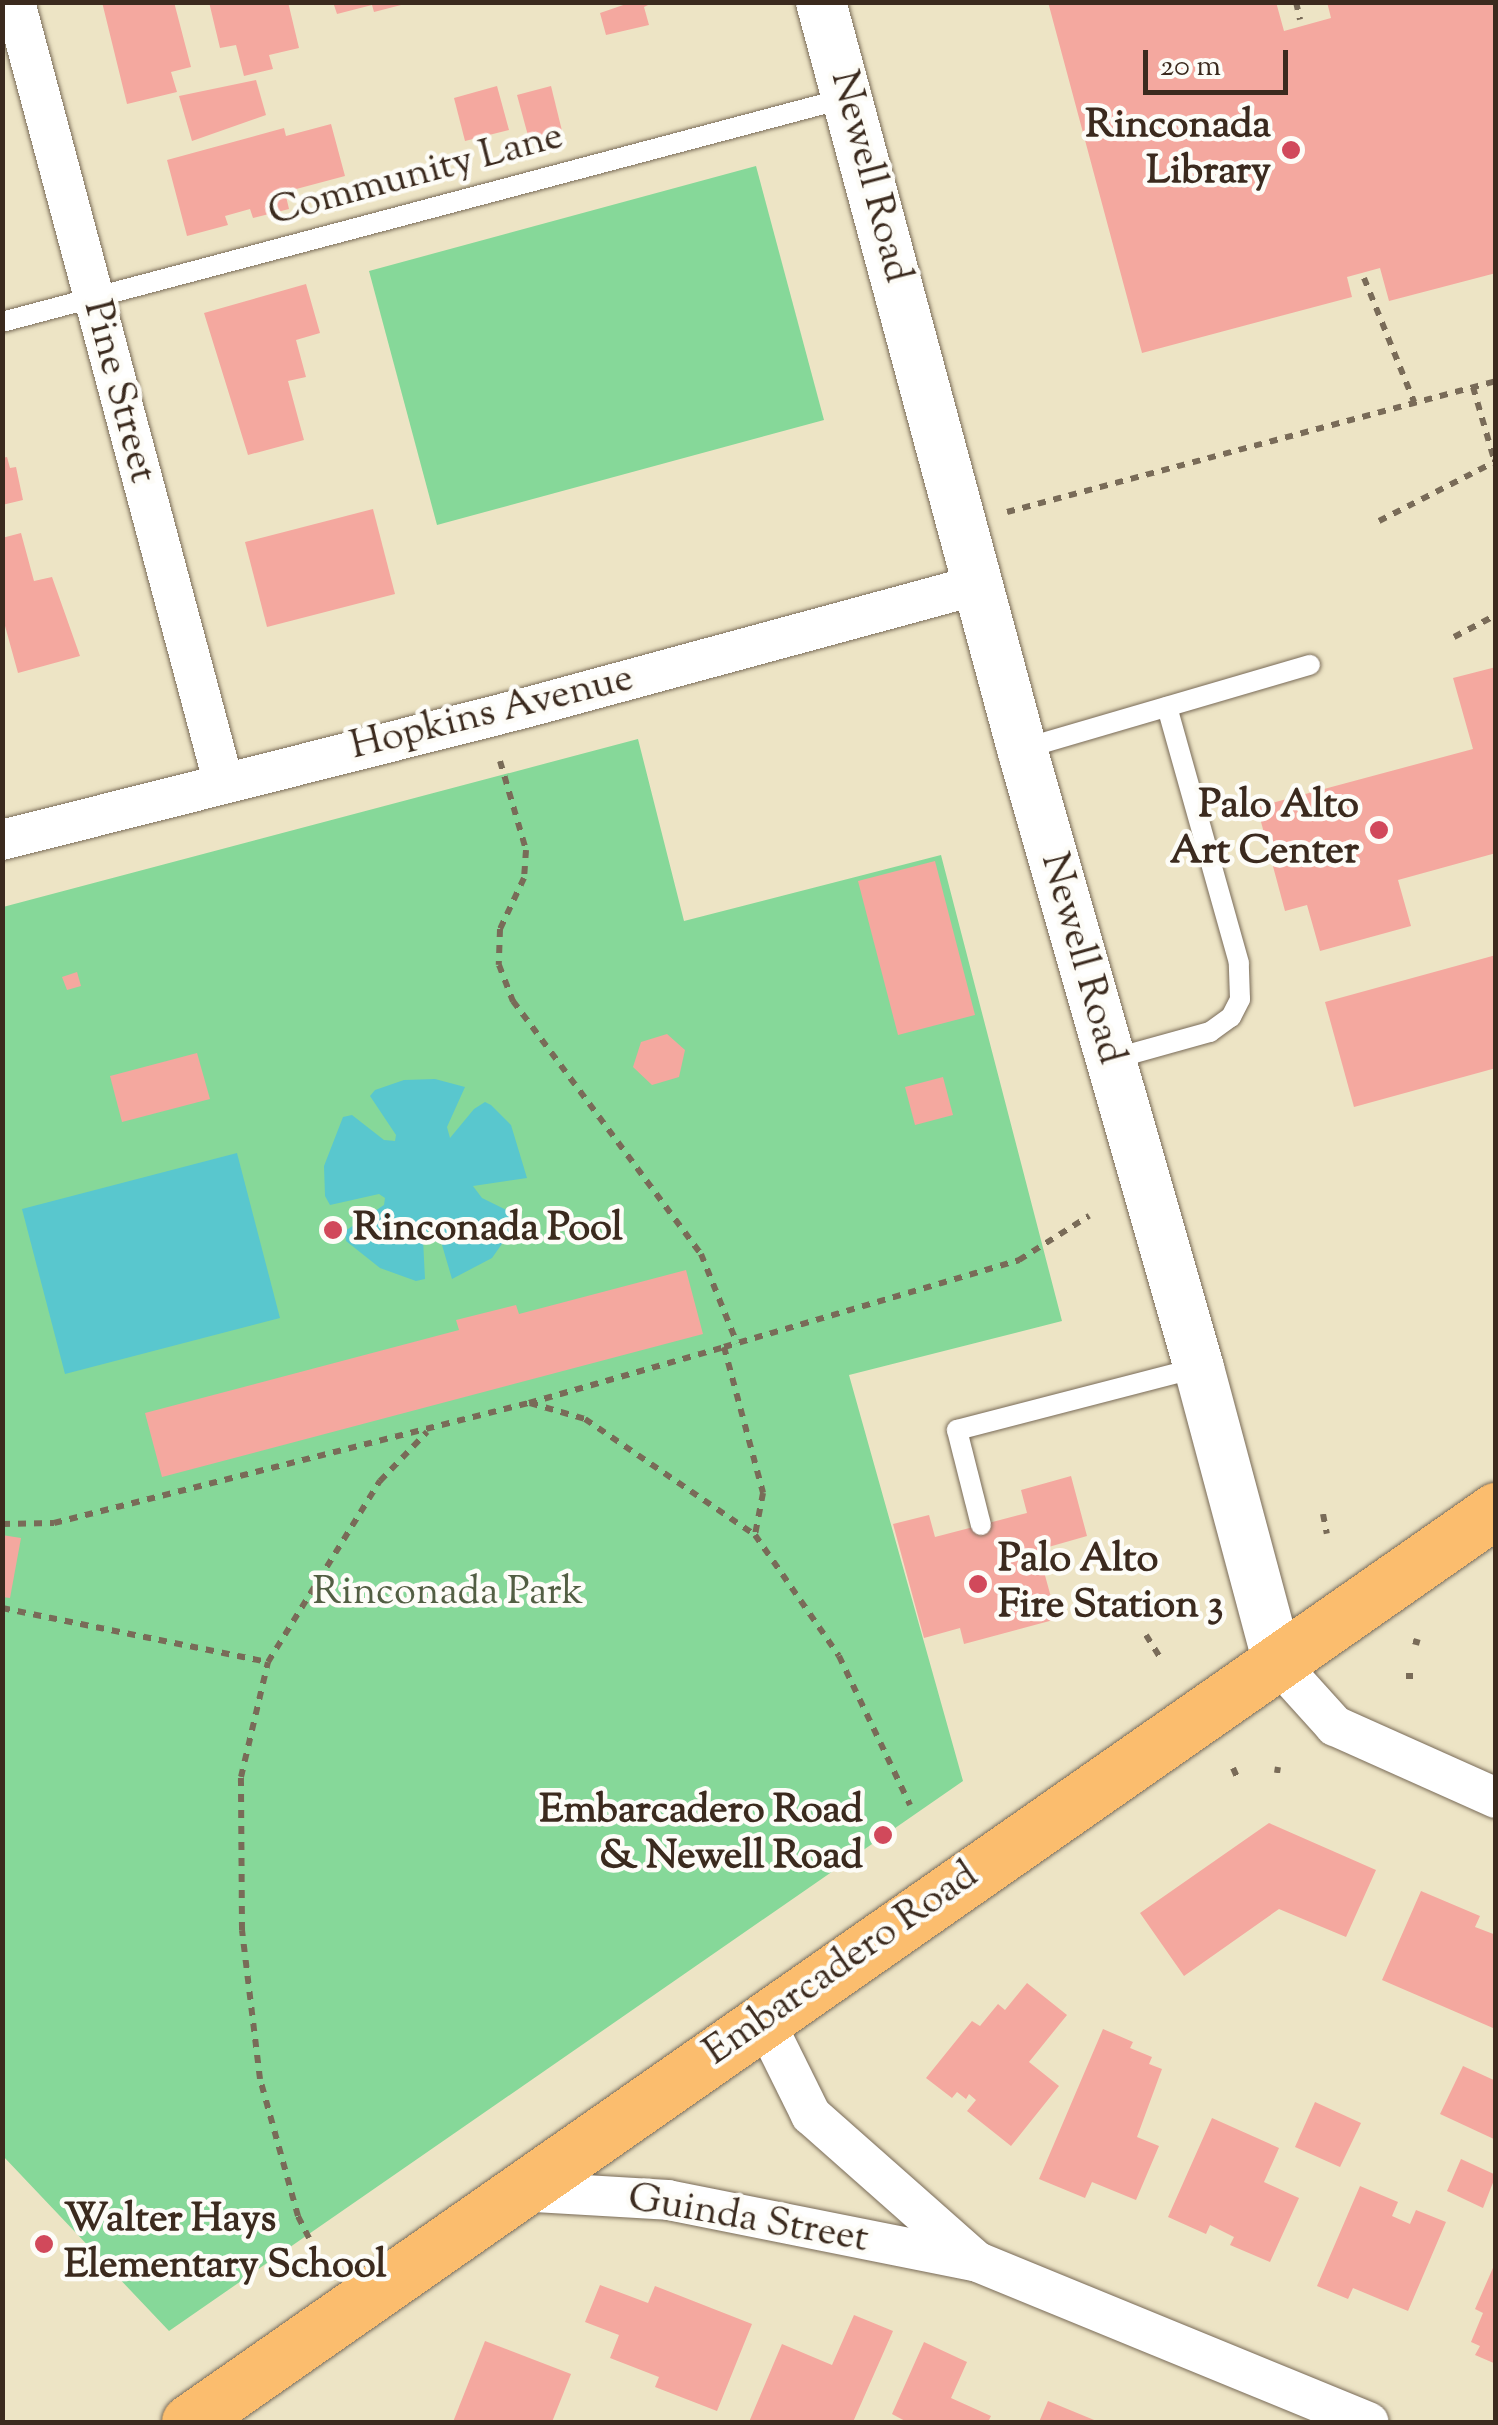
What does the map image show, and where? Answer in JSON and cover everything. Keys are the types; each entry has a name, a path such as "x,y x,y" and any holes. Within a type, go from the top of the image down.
{"main road":[{"name":"Embarcadero Road","path":"189,2422 1496,1510"}],"street":[{"name":"Pine Street","path":"15,2 222,781"},
{"name":"Newell Road","path":"821,2 981,584 1022,749 1200,1368 1278,1662 1335,1726 1496,1798"},
{"name":"Hopkins Avenue","path":"2,840 222,781 496,715 981,584"},
{"name":"Guinda Street","path":"764,2020 811,2115 978,2262"},
{"name":"Guinda Street","path":"518,2191 668,2200 978,2262 1368,2422"}],"lane":[{"name":"Community Lane","path":"2,322 848,98"},
{"path":"1022,749 1310,666"},
{"path":"1109,1060 1210,1032 1231,1017 1240,1000 1239,963 1167,707"},
{"path":"982,1525 957,1430 1200,1368"}],"path":[{"path":"1296,2 1300,20"},
{"path":"1364,278 1414,402"},
{"path":"1000,513 1496,381"},
{"path":"1379,520 1495,463 1473,387"},
{"path":"1454,637 1496,614"},
{"path":"496,715 500,763 526,850 524,878 500,929 499,965 513,1001 701,1254 737,1342"},
{"path":"2,1524 54,1523 529,1403 1019,1260 1089,1216"},
{"path":"724,1347 763,1493 756,1535"},
{"path":"529,1403 585,1419 756,1535 839,1656 910,1805"},
{"path":"310,2238 298,2216 260,2080 242,1930 241,1776 268,1662 380,1481 430,1429"},
{"path":"1323,1514 1328,1534"},
{"path":"2,1608 268,1662"},
{"path":"1146,1635 1159,1656"},
{"path":"1233,1768 1237,1776"}],"green space":[{"path":"756,166 824,420 437,525 369,271"},
{"name":"Rinconada Park","path":"638,739 684,921 941,855 1062,1321 849,1375 963,1781 169,2331 3,2156 3,907"}],"water":[{"path":"435,1079 465,1087 447,1127 450,1138 474,1109 485,1102 491,1105 511,1125 527,1178 473,1186 482,1198 521,1217 492,1258 452,1279 437,1228 432,1226 423,1239 425,1279 416,1281 380,1268 346,1241 345,1231 384,1205 385,1198 379,1194 330,1205 325,1196 324,1166 343,1117 352,1115 384,1140 395,1141 396,1135 370,1096 375,1090 404,1080"},
{"path":"237,1153 280,1318 65,1374 22,1209"}],"building":[{"path":"102,2 174,2 191,67 171,72 177,92 127,104"},
{"path":"209,2 288,2 299,48 269,55 273,69 244,76 236,45 220,48"},
{"path":"333,2 405,4 374,12 372,5 337,14"},
{"path":"632,2 654,2 644,7 649,25 606,35 600,13"},
{"name":"Rinconada Library","path":"1048,2 1276,2 1284,31 1331,18 1327,2 1496,2 1496,273 1389,301 1380,268 1347,277 1352,297 1142,353"},
{"path":"256,80 266,115 192,141 179,96"},
{"path":"497,86 509,130 465,141 454,98"},
{"path":"551,86 563,135 530,143 517,95"},
{"path":"331,124 345,176 285,192 289,209 253,218 250,209 225,216 228,225 187,236 167,160 284,128 286,136"},
{"path":"306,284 320,333 296,340 306,377 288,381 304,440 248,455 204,313"},
{"path":"7,457 10,468 16,467 23,500 2,505 2,458"},
{"path":"373,509 395,594 267,627 245,542"},
{"path":"21,533 34,581 52,577 80,656 18,673 2,615 2,538"},
{"name":"Palo Alto Art Center","path":"1496,667 1496,853 1398,880 1411,926 1320,951 1307,905 1285,911 1257,807 1473,749 1453,678"},
{"path":"935,861 975,1015 898,1035 858,881"},
{"name":"Palo Alto Art Center","path":"1496,955 1496,1068 1354,1107 1325,1002"},
{"path":"77,972 81,986 67,990 62,977"},
{"path":"667,1034 685,1050 679,1077 652,1085 633,1067 641,1042"},
{"path":"197,1053 210,1099 122,1122 110,1076"},
{"path":"943,1077 953,1115 915,1125 905,1087"},
{"path":"686,1270 703,1334 162,1477 145,1413 459,1330 456,1320 516,1305 519,1314"},
{"name":"Palo Alto Fire Station 3","path":"1071,1476 1087,1536 1038,1550 1057,1619 964,1644 960,1628 924,1638 893,1524 929,1515 935,1537 1027,1513 1021,1490"},
{"path":"2,1535 21,1538 10,1598 2,1597"},
{"path":"1269,1823 1376,1870 1346,1937 1279,1909 1184,1976 1140,1913"},
{"path":"1421,1891 1480,1916 1475,1927 1496,1935 1493,2028 1382,1980"},
{"path":"1027,1983 1067,2015 1029,2062 1059,2086 1011,2146 967,2111 976,2100 969,2094 966,2099 957,2092 952,2098 926,2078 972,2021 980,2026 998,2004 1005,2010"},
{"path":"1103,2029 1133,2042 1130,2048 1152,2057 1149,2064 1162,2069 1137,2137 1159,2146 1136,2200 1092,2182 1085,2198 1039,2179"},
{"path":"1463,2066 1496,2081 1496,2140 1440,2114"},
{"path":"1315,2102 1361,2123 1340,2167 1295,2147"},
{"path":"1212,2118 1279,2148 1264,2182 1299,2198 1270,2262 1230,2245 1234,2237 1210,2225 1206,2234 1168,2217"},
{"path":"1461,2159 1496,2175 1483,2208 1447,2191"},
{"path":"1360,2186 1398,2202 1392,2216 1410,2224 1416,2210 1446,2222 1408,2311 1353,2288 1348,2299 1317,2286"},
{"path":"1496,2261 1496,2364 1475,2355 1480,2346 1471,2342 1483,2313 1475,2309"},
{"path":"600,2285 648,2303 655,2286 752,2324 717,2411 655,2387 659,2377 610,2358 619,2335 585,2322"},
{"path":"854,2315 893,2331 853,2422 749,2422 782,2344 832,2365"},
{"path":"485,2341 571,2374 552,2422 453,2422"},
{"path":"924,2342 967,2362 951,2398 991,2416 988,2422 907,2422 892,2414"},
{"path":"1048,2401 1099,2422 1039,2422"}],"place":[{"name":"Rinconada Library","path":"1291,150"},
{"name":"Palo Alto Art Center","path":"1379,830"},
{"name":"Rinconada Pool","path":"333,1230"},
{"name":"Palo Alto Fire Station 3","path":"978,1584"},
{"name":"Embarcadero Road & Newell Road","path":"883,1835"},
{"name":"Walter Hays Elementary School","path":"44,2244"}]}
